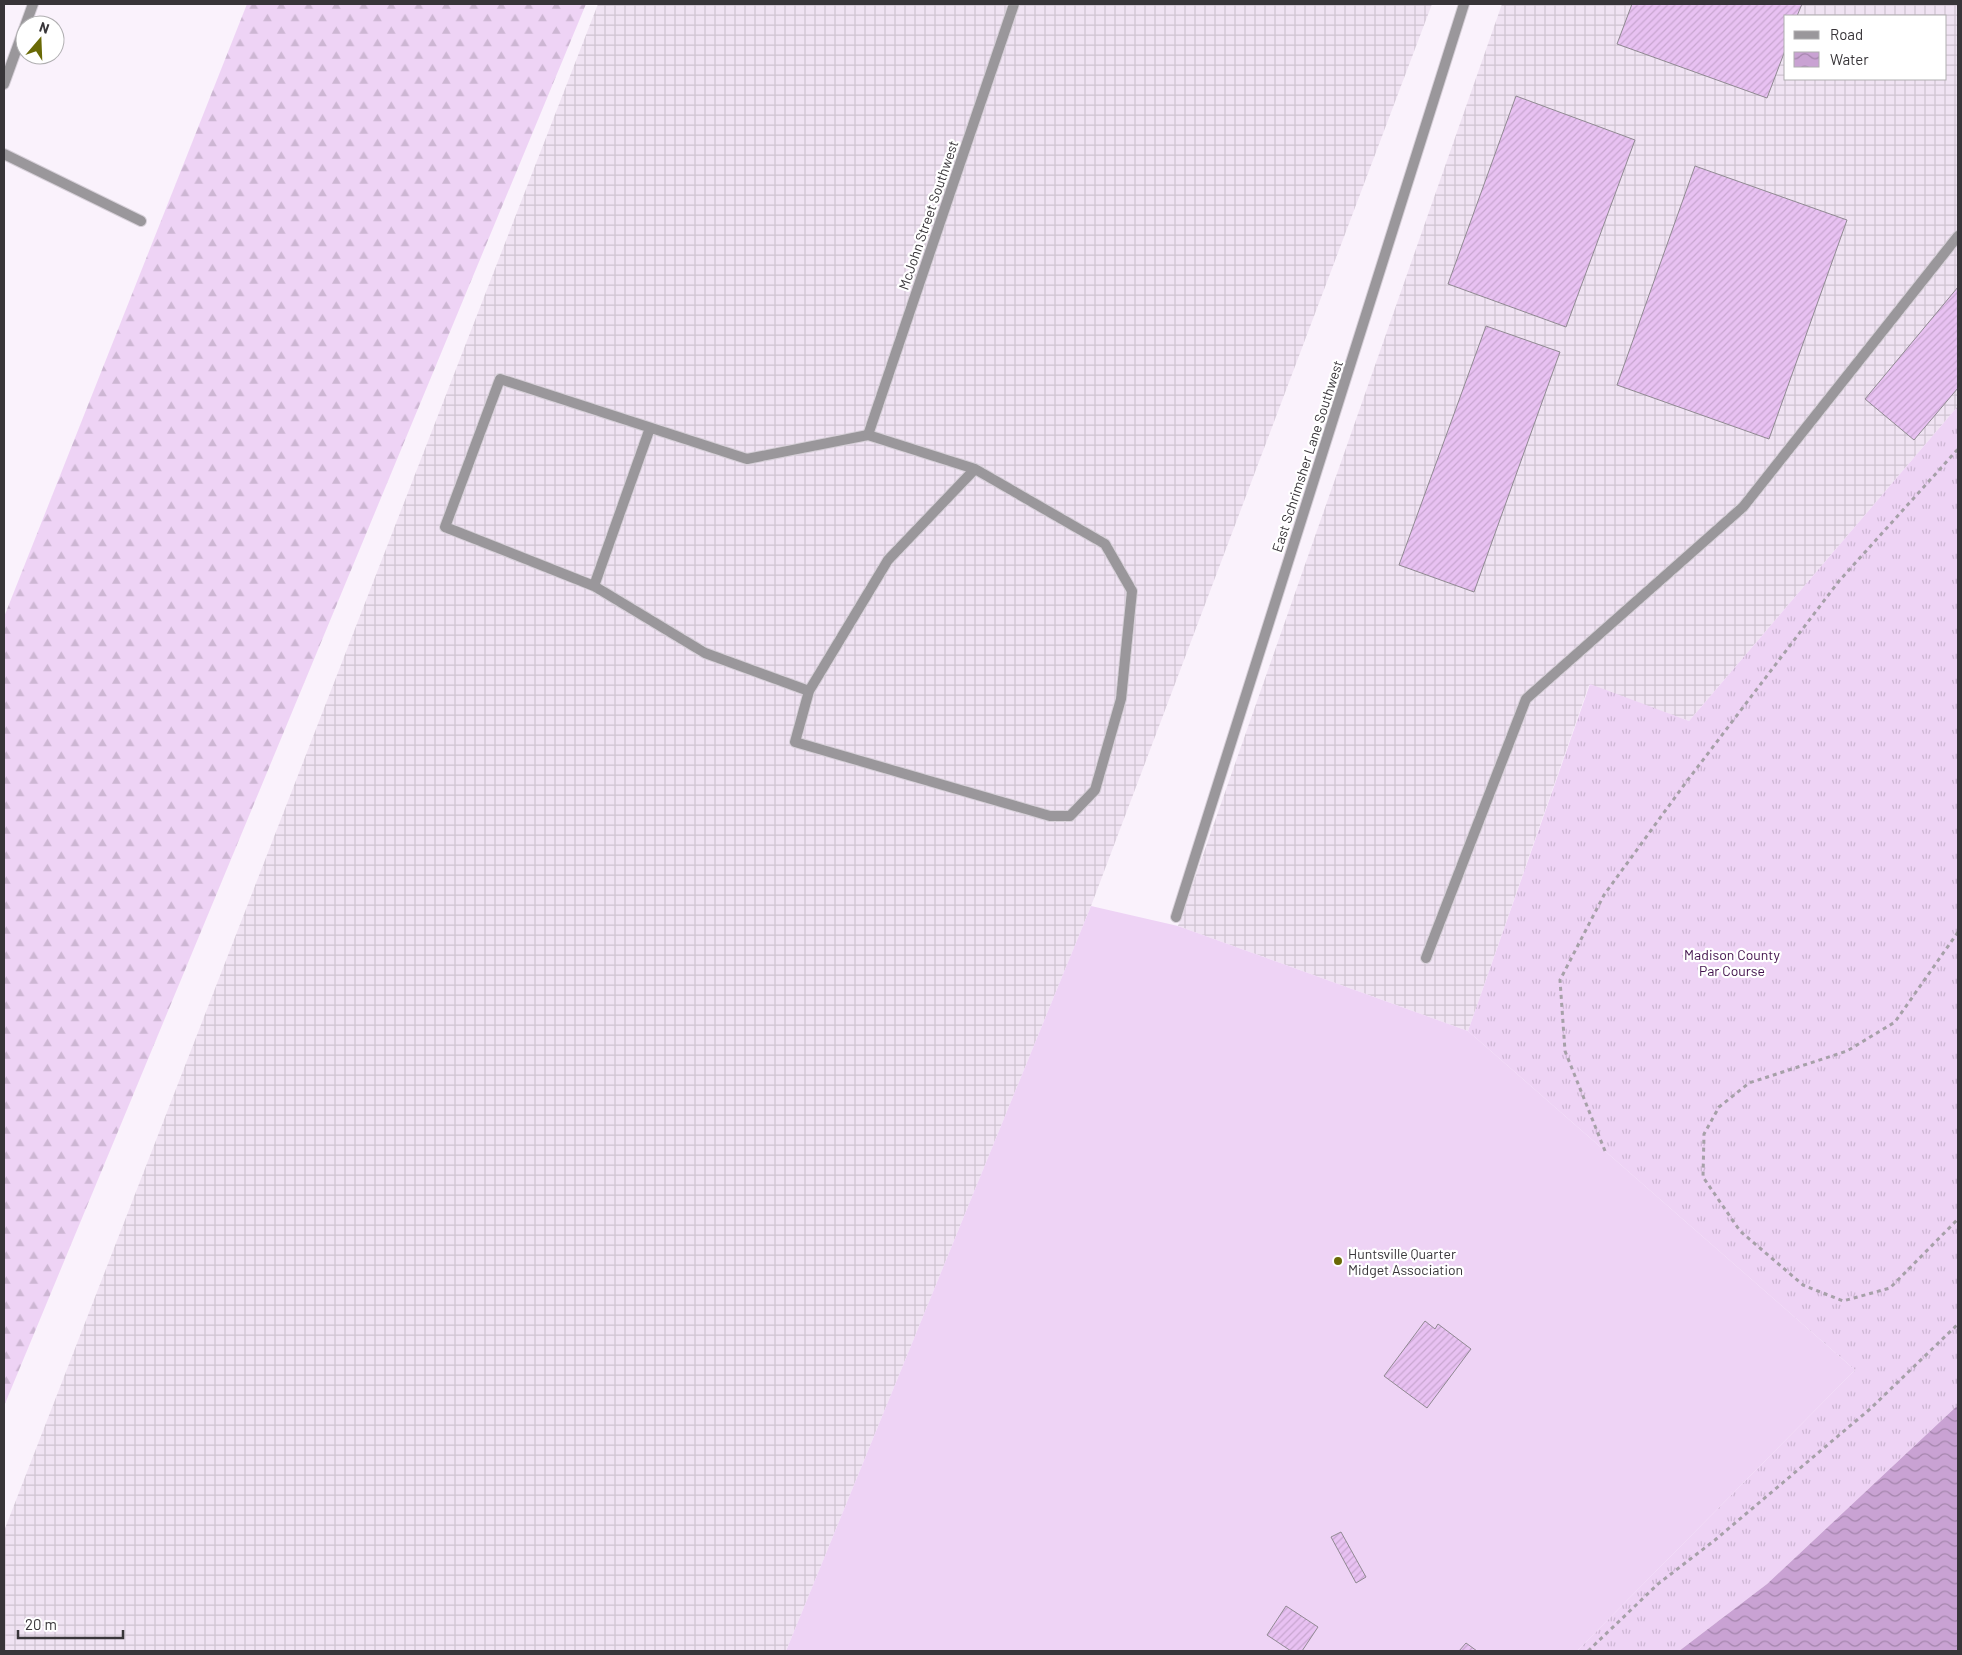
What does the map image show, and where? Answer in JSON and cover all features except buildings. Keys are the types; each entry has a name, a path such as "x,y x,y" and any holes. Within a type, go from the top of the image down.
{"street":[{"path":"4,84 33,4"},
{"name":"McJohn Street Southwest","path":"868,435 1014,4"},
{"name":"East Schrimsher Lane Southwest","path":"1176,918 1464,4"},
{"path":"4,154 141,221"},
{"path":"1426,958 1526,699 1743,507 1958,236"},
{"path":"809,691 705,653 594,586 445,527 500,379 747,459 868,435 975,469 1105,544 1132,591 1121,699 1095,790 1070,816 1050,816 795,742 809,691 888,560 975,469"},
{"path":"594,586 650,428"}],"path":[{"path":"1605,1151 1565,1051 1560,980 1604,895 1690,777 1839,581 1958,449"},
{"path":"1958,932 1894,1022 1847,1051 1749,1083 1719,1107 1704,1134 1703,1177 1740,1231 1803,1285 1843,1301 1890,1288 1958,1220"},
{"path":"1588,1651 1658,1584 1715,1540 1870,1409 1958,1324"}],"shaded area":[{"path":"598,4 1432,4 1091,906 786,1651 4,1651 4,1531"},
{"path":"1502,4 1958,4 1958,406 1689,721 1589,685 1468,1031 1178,926"}],"green space":[{"path":"247,4 586,4 4,1406 4,617"},
{"name":"Madison County Par Course","path":"1958,406 1958,1405 1767,1584 1679,1651 1577,1651 1855,1370 1468,1031 1590,684 1689,721"},
{"name":"Huntsville Quarter Midget Association","path":"1091,906 1178,926 1468,1031 1855,1370 1577,1651 786,1651"}],"water":[{"path":"1958,1405 1958,1651 1679,1651 1767,1584"}],"place":[{"name":"Huntsville Quarter Midget Association","path":"1338,1261"}]}
